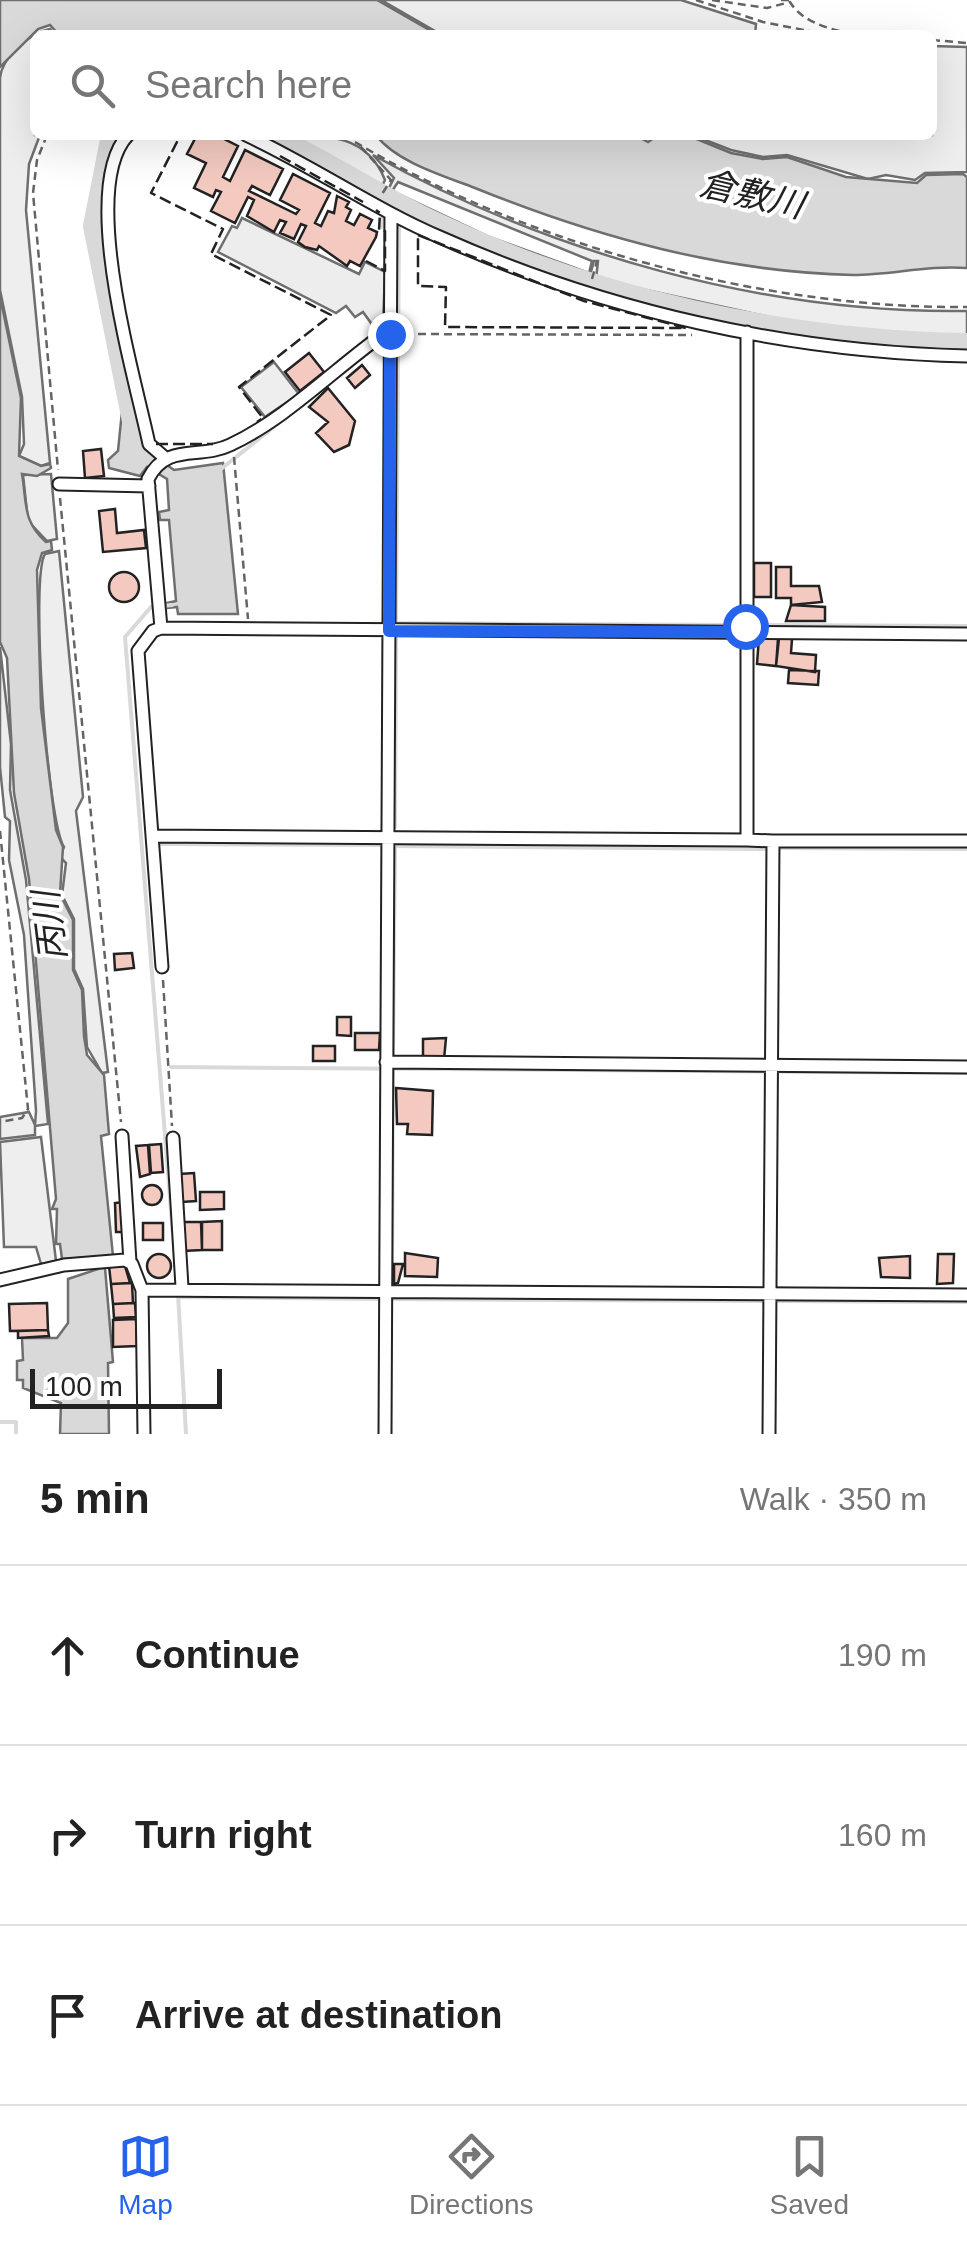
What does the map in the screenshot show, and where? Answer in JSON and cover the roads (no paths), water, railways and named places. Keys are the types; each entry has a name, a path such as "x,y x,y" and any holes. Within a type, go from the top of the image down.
{"street":[{"path":"125,140 115,159 107,234 149,444 162,459"},
{"path":"256,140 329,175 391,214 561,286 747,332 864,350 967,356"},
{"path":"385,1434 389,631 396,332 391,214"},
{"path":"161,628 149,486 152,471 162,459 232,444 396,332"},
{"path":"747,332 747,840"},
{"path":"59,484 149,486"},
{"path":"162,967 138,651 152,630 745,627 967,634"},
{"path":"152,841 747,840 773,846 967,841"},
{"path":"768,1434 773,846"},
{"path":"389,1065 772,1070 967,1066"},
{"path":"122,1136 130,1262 142,1290 144,1434"},
{"path":"173,1138 178,1287"},
{"path":"0,1280 64,1265 130,1262"},
{"path":"142,1290 178,1287 967,1294"}],"water":[{"path":"0,0 377,0 429,30 54,30 50,25 30,30 30,37 0,67"},
{"name":"倉敷川","path":"380,140 699,140 731,153 763,159 787,157 846,177 917,183 926,175 963,174 967,177 967,268 853,275 804,272 660,249 521,206 435,173"},
{"name":"丙川","path":"0,296 21,398 19,456 41,466 50,464 51,468 37,476 22,474 29,519 46,542 51,541 52,550 42,553 37,570 41,708 56,830 63,847 60,894 73,920 73,970 82,990 87,1055 104,1075 109,1134 101,1136 113,1256 62,1259 60,1244 56,1244 57,1209 52,1209 56,1199 29,879 14,793 7,658 0,642"},
{"path":"135,399 145,449 174,470 223,463 238,614 178,614 177,607 168,608 167,603 176,601 169,520 160,520 159,512 169,510 167,479 147,467 140,476 109,468 108,460 118,451 123,401"},
{"path":"105,1268 113,1362 108,1363 109,1434 60,1434 61,1403 23,1388 23,1380 17,1380 17,1361 23,1360 22,1338 57,1338 68,1323 68,1279"}],"waterway":[{"path":"111,140 94,226 134,426"},
{"path":"280,140 431,221 494,249 625,294 761,325 830,335 967,344"},
{"path":"389,205 392,200"},
{"path":"405,214 408,210"},
{"path":"382,227 383,214"},
{"path":"396,624 399,225"},
{"path":"221,469 379,343"},
{"path":"172,605 151,607 125,637 175,1260"},
{"path":"397,623 742,625"},
{"path":"752,625 967,626"},
{"path":"395,827 396,635"},
{"path":"157,844 383,845"},
{"path":"392,846 768,849"},
{"path":"393,1058 395,847"},
{"path":"777,848 967,849"},
{"path":"171,1067 967,1073"},
{"path":"392,1282 393,1067"},
{"path":"178,1294 186,1434"},
{"path":"178,1297 380,1299"},
{"path":"390,1299 763,1301"},
{"path":"777,1301 967,1302"},
{"path":"0,1422 16,1422 16,1434"}]}
